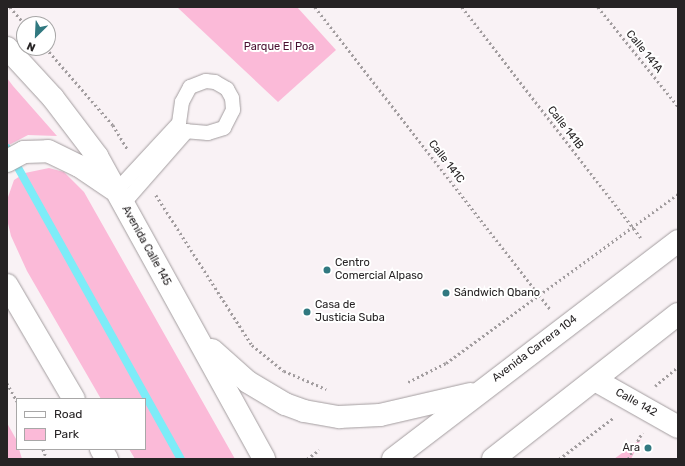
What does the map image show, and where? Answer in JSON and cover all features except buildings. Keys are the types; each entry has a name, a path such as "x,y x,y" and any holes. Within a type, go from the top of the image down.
{"main road":[{"name":"Avenida Calle 145","path":"7,48 75,125 97,156 264,459"},
{"path":"7,160 13,156 36,150 48,151 63,156 119,198"},
{"name":"Avenida Carrera 104","path":"393,459 478,392 678,241"},
{"path":"7,285 73,398"},
{"path":"492,459 678,314"},
{"path":"196,335 248,382 285,404 304,411 339,417 380,415 478,392"},
{"name":"Calle 142","path":"595,380 678,427"},
{"path":"102,450 107,459"}],"lane":[{"path":"119,198 179,123 182,102 190,87 206,81 215,82 227,89 232,98 233,110 224,128 208,133 187,131 141,172"}],"path":[{"path":"10,7 18,16"},
{"name":"Calle 141C","path":"314,7 540,295 563,328"},
{"name":"Calle 141B","path":"462,7 656,258"},
{"name":"Calle 141A","path":"598,7 678,106"},
{"path":"53,56 113,125 141,172 252,345 284,371 310,384 332,390"},
{"path":"402,384 421,377 446,363 632,226 678,194"},
{"path":"7,383 16,399"},
{"path":"628,459 643,430"},
{"path":"307,459 319,450"}],"green space":[{"name":"Parque El Poa","path":"177,7 297,7 336,50 278,102"},
{"path":"7,78 57,136 28,135 7,146"},
{"path":"49,168 64,172 84,192 235,459 135,459 130,450 146,450 146,398 100,398 27,271 11,236 7,219 7,200 14,180 25,173"},
{"path":"7,423 16,439 16,450 19,450 22,459 7,459"},
{"path":"641,439 631,459 614,459"}],"waterway":[{"path":"7,148 181,459"}],"place":[{"name":"Centro Comercial Alpaso","path":"327,270"},
{"name":"Sándwich Qbano","path":"446,293"},
{"name":"Casa de Justicia Suba","path":"307,312"},
{"name":"Ara","path":"648,448"}]}
